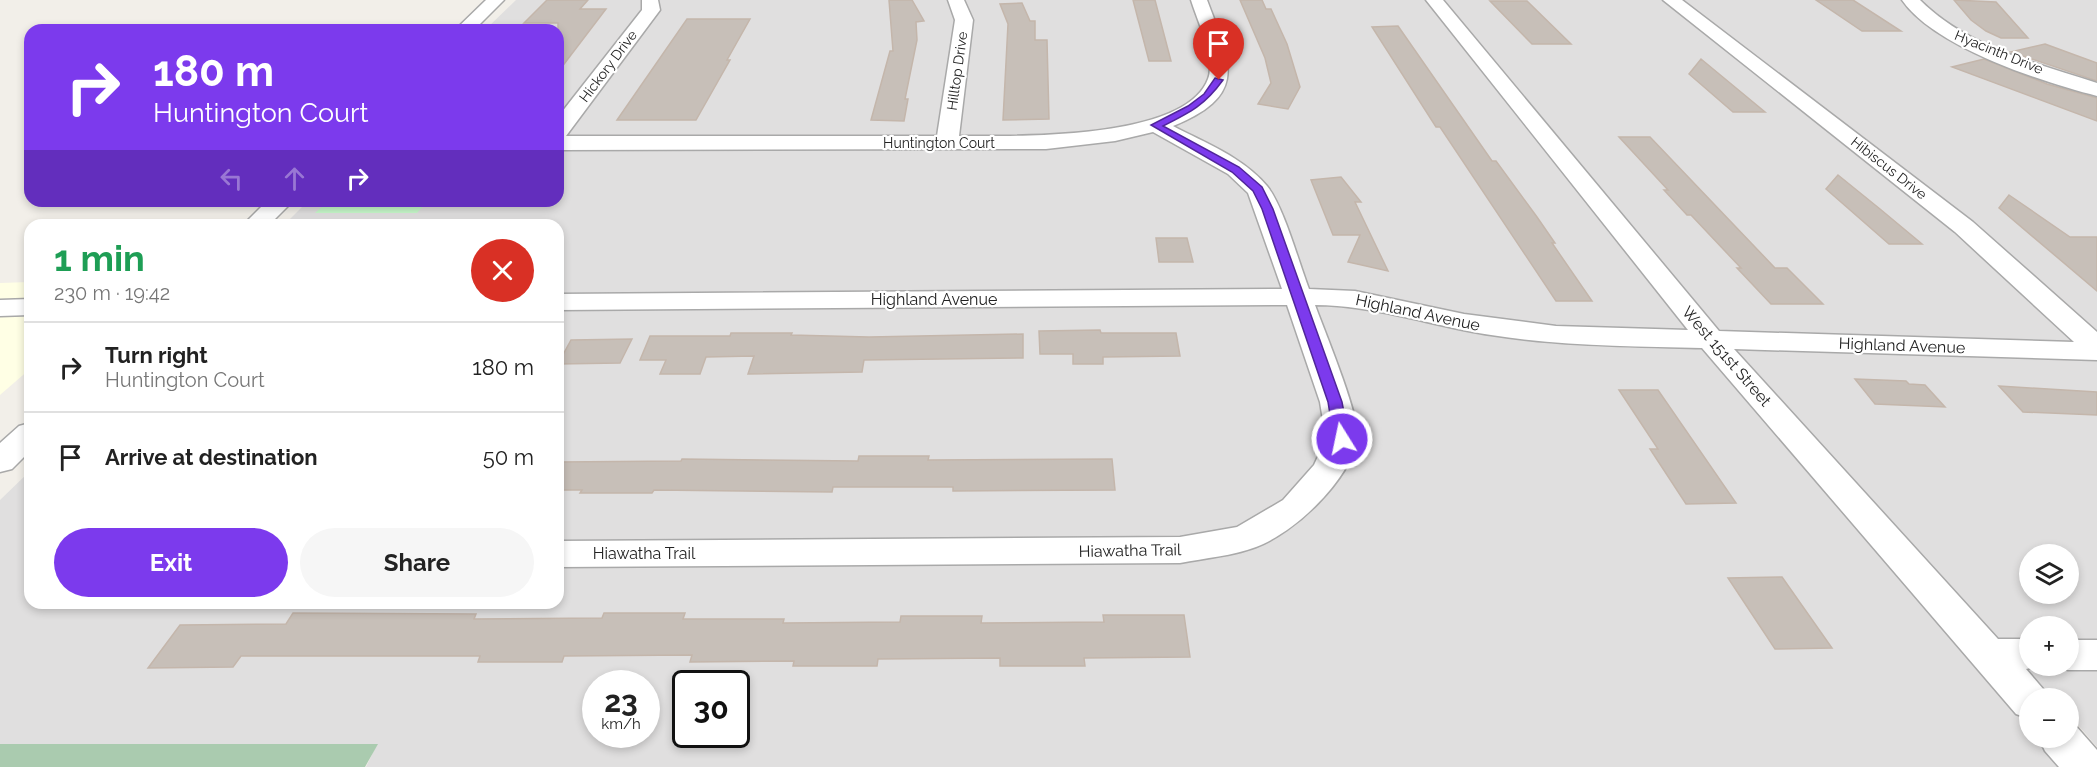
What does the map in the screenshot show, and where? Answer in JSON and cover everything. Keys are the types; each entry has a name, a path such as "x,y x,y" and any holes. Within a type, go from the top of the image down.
{"street":[{"path":"470,24 496,0"},
{"name":"Hickory Drive","path":"564,123 651,10 651,0"},
{"name":"Hilltop Drive","path":"947,143 964,20 956,0"},
{"name":"Huntington Court","path":"564,143 947,143 1069,141 1124,134 1156,125 1192,108 1207,96 1219,80 1218,58 1199,0"},
{"name":"West 151st Street","path":"1434,0 1710,339 2019,689"},
{"name":"Hibiscus Drive","path":"1671,0 1964,227 2097,349"},
{"name":"Hyacinth Drive","path":"1910,0 1924,15 1968,42 2097,90"},
{"name":"Hiawatha Trail","path":"564,554 1180,550 1246,538 1295,508 1328,470 1342,439 1335,402 1267,209 1258,190 1236,169 1156,125"},
{"path":"262,219 274,207"},
{"name":"Highland Avenue","path":"564,302 1296,296 1369,300 1436,317 1556,335 2097,349"},
{"path":"0,308 24,307"},
{"path":"0,461 24,439"},
{"path":"1988,654 2019,654"},
{"path":"2079,654 2097,655"},
{"path":"2069,748 2085,767"}],"shaded area":[{"path":"516,0 2097,0 2097,747 2079,726 2079,688 2019,688 2019,748 2055,748 2070,767 366,767 377,744 0,744 0,500 24,477 24,609 564,609 564,219 290,219 302,207 564,207 564,24 491,24"},
{"path":"24,282 24,374 0,395 0,283"},
{"path":"0,744 378,744 365,767 0,767"}],"green space":[{"path":"322,207 422,207 417,213 315,213"}],"building":[{"path":"547,0 588,0 580,9 606,9 564,64 564,24 524,23"},
{"path":"889,0 912,0 924,21 916,22 917,40 905,99 908,99 904,121 871,120 890,51 893,51"},
{"path":"1133,0 1155,0 1171,61 1149,61"},
{"path":"1240,0 1262,0 1266,9 1271,9 1287,44 1300,87 1288,109 1258,104 1271,83 1265,58"},
{"path":"1816,0 1853,0 1901,31 1862,31"},
{"path":"1954,0 1996,2 2028,38 2001,38 1986,31 1971,20"},
{"path":"1490,1 1527,1 1571,44 1532,44"},
{"path":"1022,3 1030,21 1035,21 1035,40 1047,40 1049,119 1003,120 1008,24 1000,4"},
{"path":"687,19 750,19 696,120 617,120"},
{"path":"1398,26 1492,161 1496,161 1537,217 1592,301 1556,301 1440,127 1436,127 1372,27"},
{"path":"2045,44 2097,63 2097,81 2011,52"},
{"path":"1701,59 1765,112 1733,112 1689,74"},
{"path":"1984,59 2047,84 2097,98 2097,121 1952,67"},
{"path":"1619,137 1650,137 1775,268 1787,268 1823,304 1771,304 1737,268 1741,268 1664,190 1668,190"},
{"path":"1838,175 1922,244 1889,244 1826,189"},
{"path":"1341,177 1361,202 1355,202 1388,271 1348,262 1360,235 1333,235 1311,180"},
{"path":"2009,195 2070,237 2097,237 2097,291 1999,208"},
{"path":"1156,238 1187,238 1193,262 1159,262"},
{"path":"1100,330 1101,333 1176,333 1180,356 1103,357 1103,364 1073,364 1073,354 1040,354 1039,331"},
{"path":"731,333 869,337 1023,334 1023,358 864,360 862,372 748,374 754,356 706,357 700,374 660,374 666,360 640,360 650,336 730,336"},
{"path":"632,339 620,363 564,364 564,353 571,340"},
{"path":"1855,379 1906,381 1909,384 1925,385 1945,407 1875,404"},
{"path":"1999,386 2097,392 2097,415 2023,412"},
{"path":"1619,390 1658,390 1736,503 1686,504 1650,449 1658,449"},
{"path":"859,456 929,456 928,460 1112,459 1115,490 953,491 953,487 833,487 832,492 654,490 652,493 580,493 582,490 564,490 564,462 681,461 682,459 858,461"},
{"path":"1782,577 1832,648 1775,649 1728,578"},
{"path":"293,613 476,614 474,619 602,618 604,613 685,613 683,619 784,619 783,623 900,622 901,616 982,616 981,623 1104,622 1103,615 1184,615 1190,657 1084,658 1085,666 1000,666 1000,658 878,659 877,666 793,666 794,661 690,662 692,655 564,656 562,662 478,662 480,656 241,656 233,667 148,668 180,625 286,624"}],"route":[{"path":"1219,80 1207,96 1192,108 1156,125 1236,169 1258,190 1267,209 1335,402 1342,439"}]}
